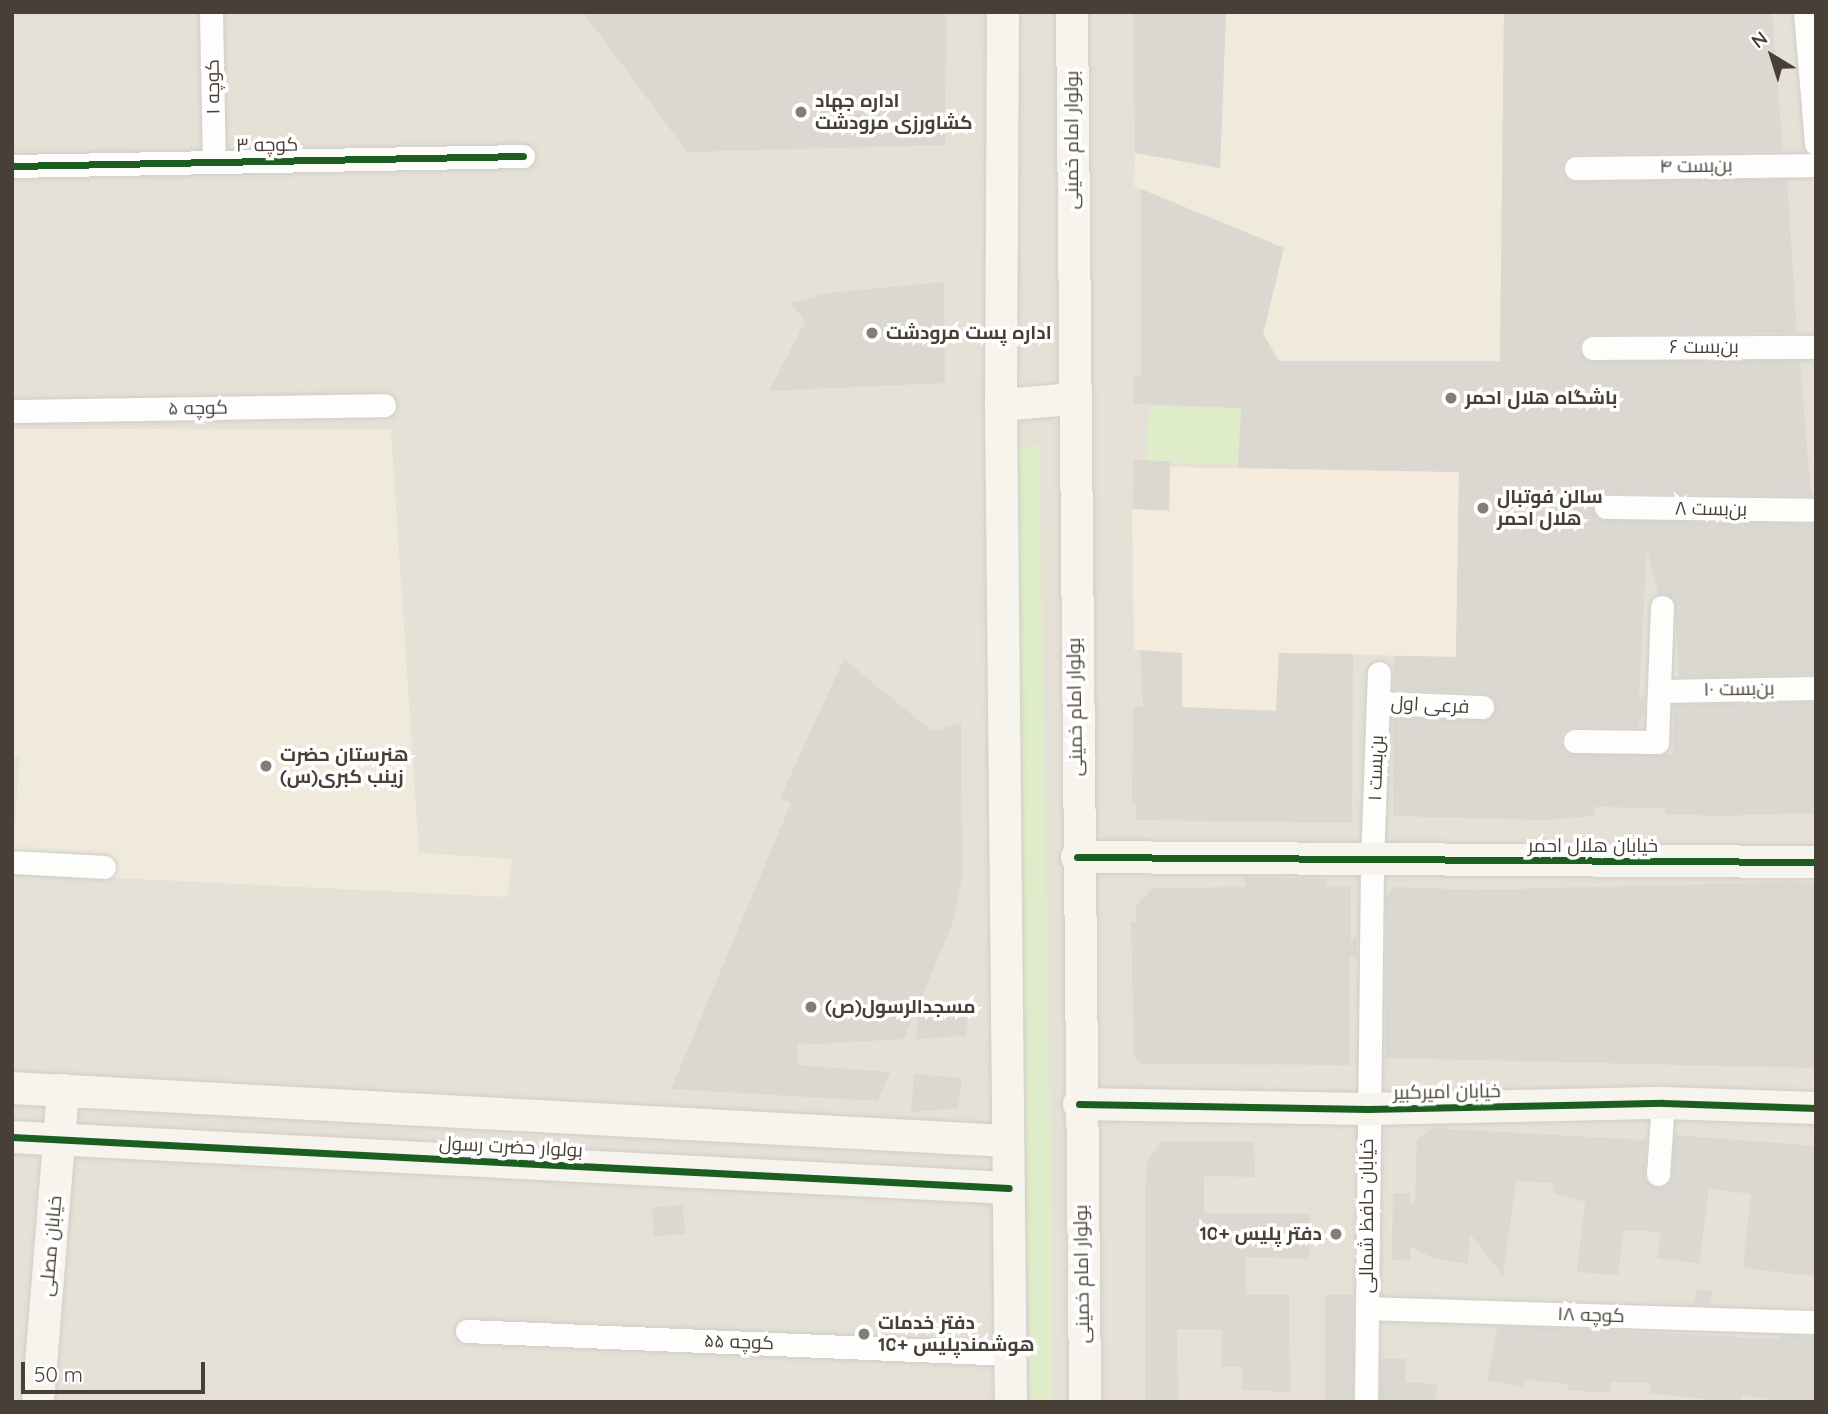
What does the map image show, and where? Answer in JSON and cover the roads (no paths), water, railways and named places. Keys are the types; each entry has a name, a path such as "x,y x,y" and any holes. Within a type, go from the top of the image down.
{"street":[{"name":"کوچه ۱","path":"211,12 214,162"},
{"path":"1003,12 1001,405 1011,1402"},
{"name":"بولوار امام خمینی","path":"1072,12 1079,1104 1085,1402"},
{"path":"1805,12 1816,144"},
{"name":"کوچه ۳","path":"12,166 523,156"},
{"name":"بن‌بست ۴","path":"1576,168 1816,165"},
{"name":"بن‌بست ۶","path":"1592,348 1816,347"},
{"path":"1001,405 1073,399"},
{"name":"کوچه ۵","path":"12,411 384,405"},
{"name":"بن‌بست ۸","path":"1606,508 1816,510"},
{"path":"1575,741 1657,742 1662,691 1662,607"},
{"name":"بن‌بست ۱","path":"1372,862 1379,673"},
{"name":"بن‌بست ۱۰","path":"1662,691 1816,688"},
{"name":"فرعی اول","path":"1378,702 1482,707"},
{"name":"خیابان هلال احمر","path":"1077,856 1372,862 1816,862"},
{"path":"12,862 104,867"},
{"name":"خیابان حافظ شمالی","path":"1366,1402 1372,862"},
{"name":"بولوار حضرت رسول","path":"12,1088 1007,1141"},
{"name":"خیابان مصلی","path":"38,1402 63,1090"},
{"path":"1658,1174 1663,1103"},
{"name":"خیابان امیرکبیر","path":"1079,1104 1368,1109 1663,1103 1816,1108"},
{"name":"بولوار حضرت رسول","path":"12,1137 1009,1188"},
{"path":"962,1185 967,1138"},
{"name":"کوچه ۱۸","path":"1367,1308 1816,1322"},
{"name":"کوچه ۵۵","path":"467,1331 1011,1354"}],"place":[{"name":"اداره جهاد کشاورزی مرودشت","path":"801,112"},
{"name":"اداره پست مرودشت","path":"872,333"},
{"name":"باشگاه هلال احمر","path":"1451,398"},
{"name":"سالن فوتبال هلال احمر","path":"1483,508"},
{"name":"هنرستان حضرت زینب کبری(س)","path":"266,766"},
{"name":"مسجدالرسول(ص)","path":"811,1007"},
{"name":"دفتر پلیس +10","path":"1336,1234"},
{"name":"دفتر خدمات هوشمندپلیس +10","path":"864,1334"}]}
